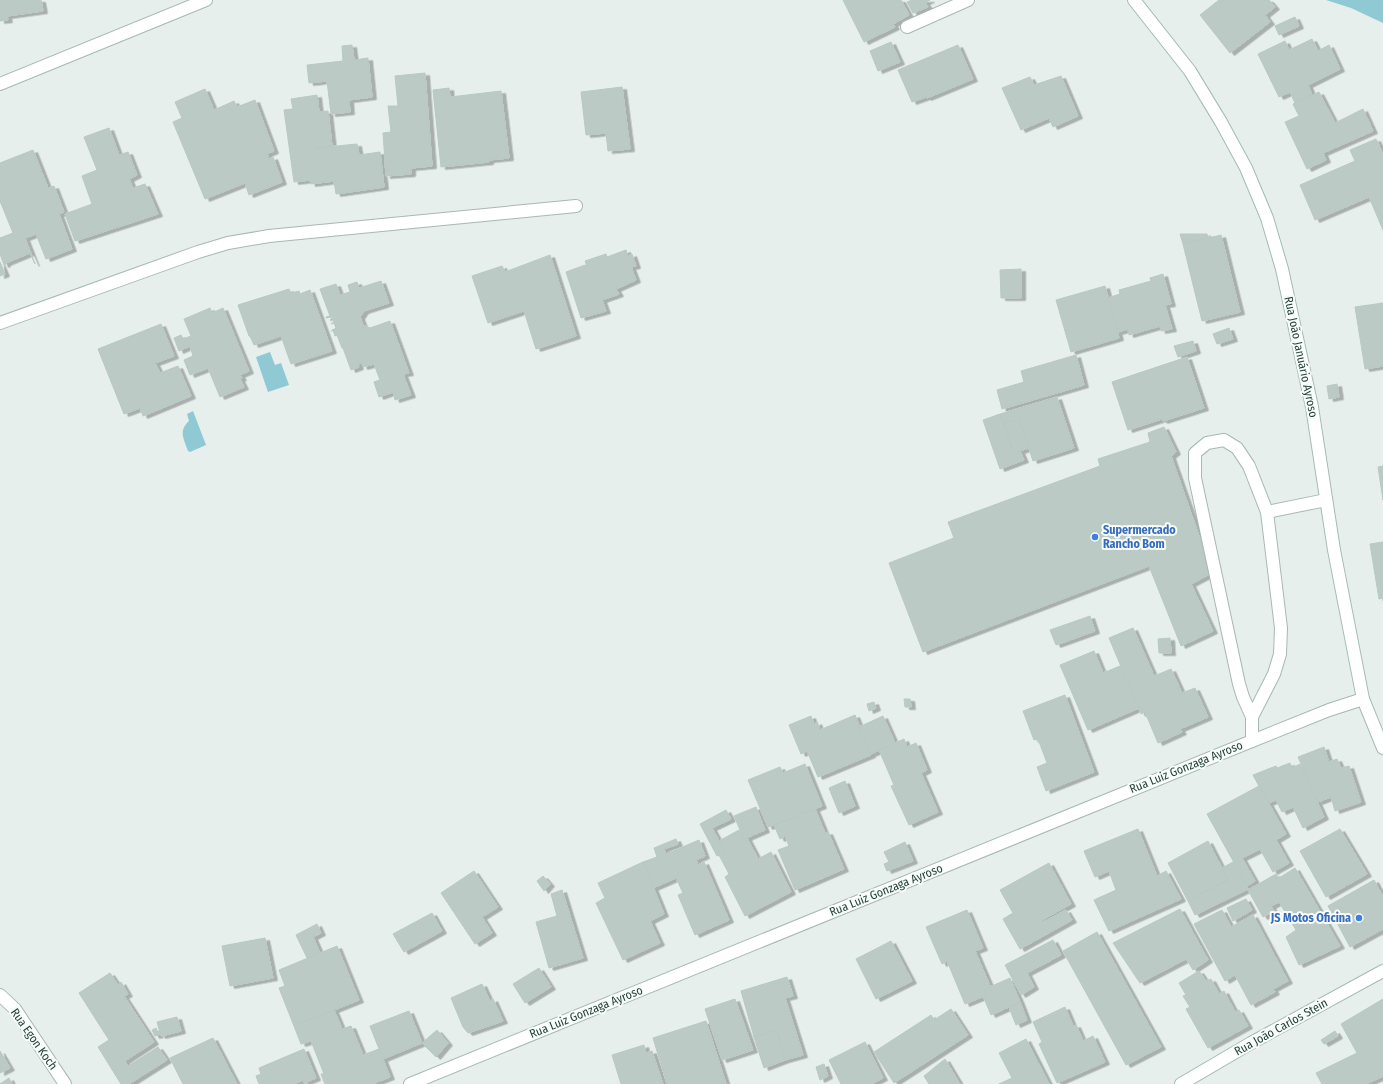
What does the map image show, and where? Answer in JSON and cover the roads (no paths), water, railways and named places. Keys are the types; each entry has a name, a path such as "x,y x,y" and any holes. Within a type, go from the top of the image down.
{"street":[{"path":"0,84 206,0"},
{"path":"907,26 968,0"},
{"name":"Rua João Januário Ayroso","path":"1134,0 1190,70 1246,168 1267,218 1282,269 1312,407 1334,550 1363,699 1383,748"},
{"path":"0,323 198,252 228,243 269,236 576,206"},
{"path":"1252,717 1274,674 1280,654 1281,628 1267,512 1249,466 1237,448 1224,440 1207,443 1195,453 1195,478 1238,677 1243,696 1252,717 1252,741"},
{"path":"1267,512 1326,500"},
{"name":"Rua Luiz Gonzaga Ayroso","path":"410,1084 1252,741 1329,710 1363,699"},
{"name":"Rua João Carlos Stein","path":"1181,1084 1251,1043 1383,971"},
{"name":"Rua Egon Koch","path":"0,995 15,1009 65,1084"}],"water":[{"path":"1326,0 1383,0 1383,23 1351,8"},
{"path":"270,352 275,365 281,363 289,385 268,392 256,357"},
{"path":"193,411 206,445 190,452 188,451 185,443 183,432 189,421 187,414"}],"place":[{"name":"Supermercado Rancho Bom","path":"1095,537"},
{"name":"JS Motos Oficina","path":"1359,918"}]}
